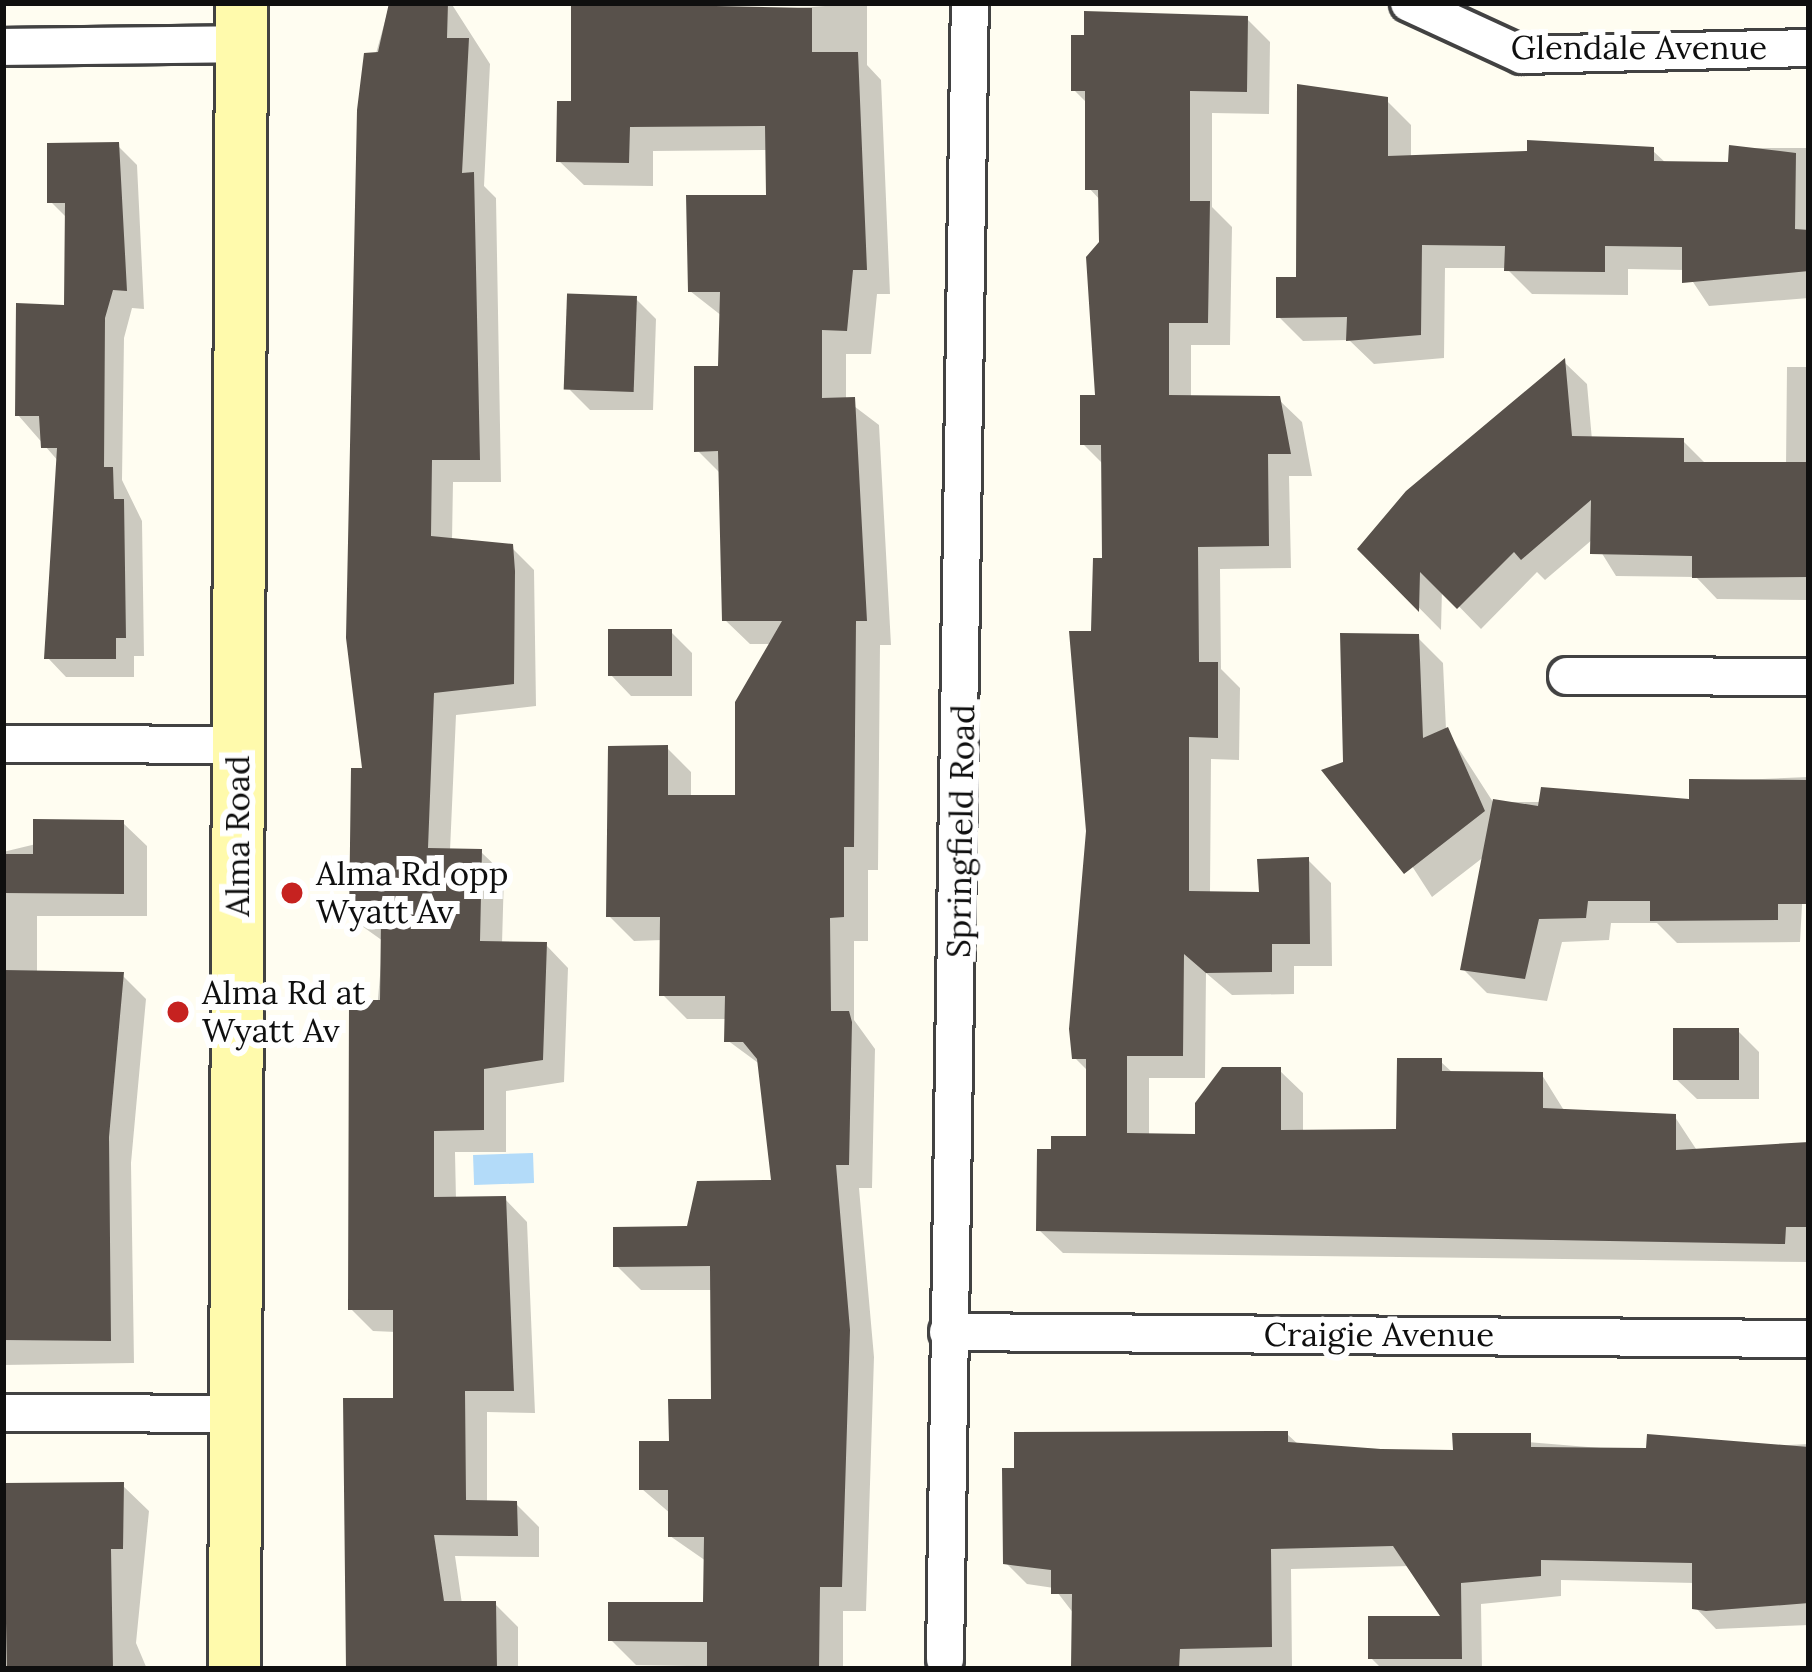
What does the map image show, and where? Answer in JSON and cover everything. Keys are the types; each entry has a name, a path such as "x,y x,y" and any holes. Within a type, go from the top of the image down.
{"main road":[{"name":"Alma Road","path":"234,1669 241,24"}],"street":[{"name":"Springfield Road","path":"945,1659 970,3"},
{"name":"Glendale Avenue","path":"1409,3 1522,55 1809,48"},
{"path":"3,47 241,24"},
{"path":"1567,676 1809,677"},
{"path":"3,744 238,745"},
{"name":"Craigie Avenue","path":"948,1332 1809,1339"},
{"path":"3,1412 235,1414"}],"water":[{"path":"533,1153 534,1183 474,1185 473,1155"}],"building":[{"path":"389,3 448,3 447,38 469,38 462,173 474,172 480,460 432,460 431,536 513,544 515,571 514,684 434,693 428,848 482,849 480,941 547,942 543,1060 484,1069 484,1130 434,1131 434,1197 506,1196 514,1391 465,1391 466,1500 517,1501 518,1536 434,1535 444,1601 496,1601 497,1669 346,1669 343,1398 393,1398 393,1310 348,1310 349,1000 380,1000 381,920 349,920 351,768 362,768 346,638 357,110 364,53 378,52"},
{"path":"571,3 812,8 812,52 858,52 867,270 853,270 847,331 822,330 822,398 855,397 867,621 856,621 854,847 844,847 844,917 830,918 831,1011 849,1011 852,1022 849,1165 836,1165 850,1330 842,1587 820,1587 819,1669 707,1669 707,1642 608,1641 608,1602 703,1602 704,1537 668,1537 668,1490 639,1490 639,1441 669,1441 668,1399 711,1399 710,1266 613,1267 613,1227 687,1226 697,1181 771,1180 757,1059 743,1042 724,1042 725,996 659,996 660,917 606,917 608,746 668,745 668,795 735,795 735,702 782,621 722,621 718,451 694,452 694,366 718,366 720,292 688,292 686,195 766,195 765,126 630,127 629,163 556,162 557,101 571,101"},
{"path":"1084,11 1248,16 1247,92 1190,91 1190,201 1210,201 1208,323 1169,323 1169,395 1280,396 1291,454 1268,454 1269,546 1198,547 1199,662 1218,662 1218,738 1189,737 1189,891 1259,892 1257,859 1309,857 1310,944 1272,944 1272,972 1206,973 1184,954 1183,1056 1127,1056 1127,1133 1195,1134 1195,1103 1222,1067 1281,1067 1281,1130 1396,1129 1397,1058 1442,1058 1442,1071 1543,1072 1543,1108 1676,1114 1676,1150 1809,1142 1809,1227 1786,1227 1785,1244 1036,1231 1037,1149 1051,1149 1051,1136 1086,1136 1086,1059 1072,1059 1069,1029 1086,831 1069,631 1091,631 1093,558 1102,558 1101,445 1080,445 1080,395 1095,395 1086,257 1099,242 1098,190 1085,190 1085,91 1071,91 1071,35 1084,35"},
{"path":"1297,84 1388,97 1388,156 1527,151 1527,140 1654,147 1654,161 1728,162 1729,145 1796,153 1795,229 1809,230 1809,271 1682,283 1682,247 1605,246 1605,272 1504,271 1505,246 1422,245 1421,335 1346,341 1347,317 1276,318 1276,277 1296,277"},
{"path":"119,142 127,291 113,290 105,318 104,467 113,467 114,499 124,499 126,638 116,638 116,659 44,659 57,448 41,448 39,416 15,416 16,303 64,305 65,203 47,203 47,143"},
{"path":"567,294 637,296 634,392 564,389"},
{"path":"1565,358 1572,436 1684,438 1684,462 1809,462 1809,577 1692,578 1692,556 1590,554 1591,500 1521,560 1514,552 1457,609 1420,572 1419,612 1357,549 1406,491"},
{"path":"608,629 672,629 672,676 608,676"},
{"path":"1340,633 1419,634 1423,738 1448,727 1485,811 1404,874 1321,770 1343,762"},
{"path":"1689,779 1809,780 1809,904 1778,904 1778,920 1650,921 1650,901 1588,901 1586,918 1539,919 1525,979 1460,970 1493,799 1538,806 1541,787 1689,799"},
{"path":"33,819 124,820 124,894 3,893 3,854 33,854"},
{"path":"3,970 124,972 109,1137 111,1341 3,1340"},
{"path":"1673,1028 1739,1028 1739,1080 1673,1080"},
{"path":"1288,1431 1288,1442 1381,1449 1453,1450 1452,1433 1531,1433 1531,1447 1646,1448 1647,1434 1809,1447 1809,1603 1692,1609 1692,1563 1541,1560 1541,1576 1461,1583 1462,1659 1368,1659 1368,1616 1440,1616 1393,1546 1271,1549 1272,1647 1180,1649 1179,1669 1071,1667 1072,1594 1051,1594 1051,1570 1003,1564 1002,1468 1014,1468 1014,1432"},
{"path":"124,1482 123,1549 111,1549 113,1669 7,1669 3,1483"}],"place":[{"name":"Alma Rd opp Wyatt Av","path":"292,893"},
{"name":"Alma Rd at Wyatt Av","path":"178,1012"}]}
